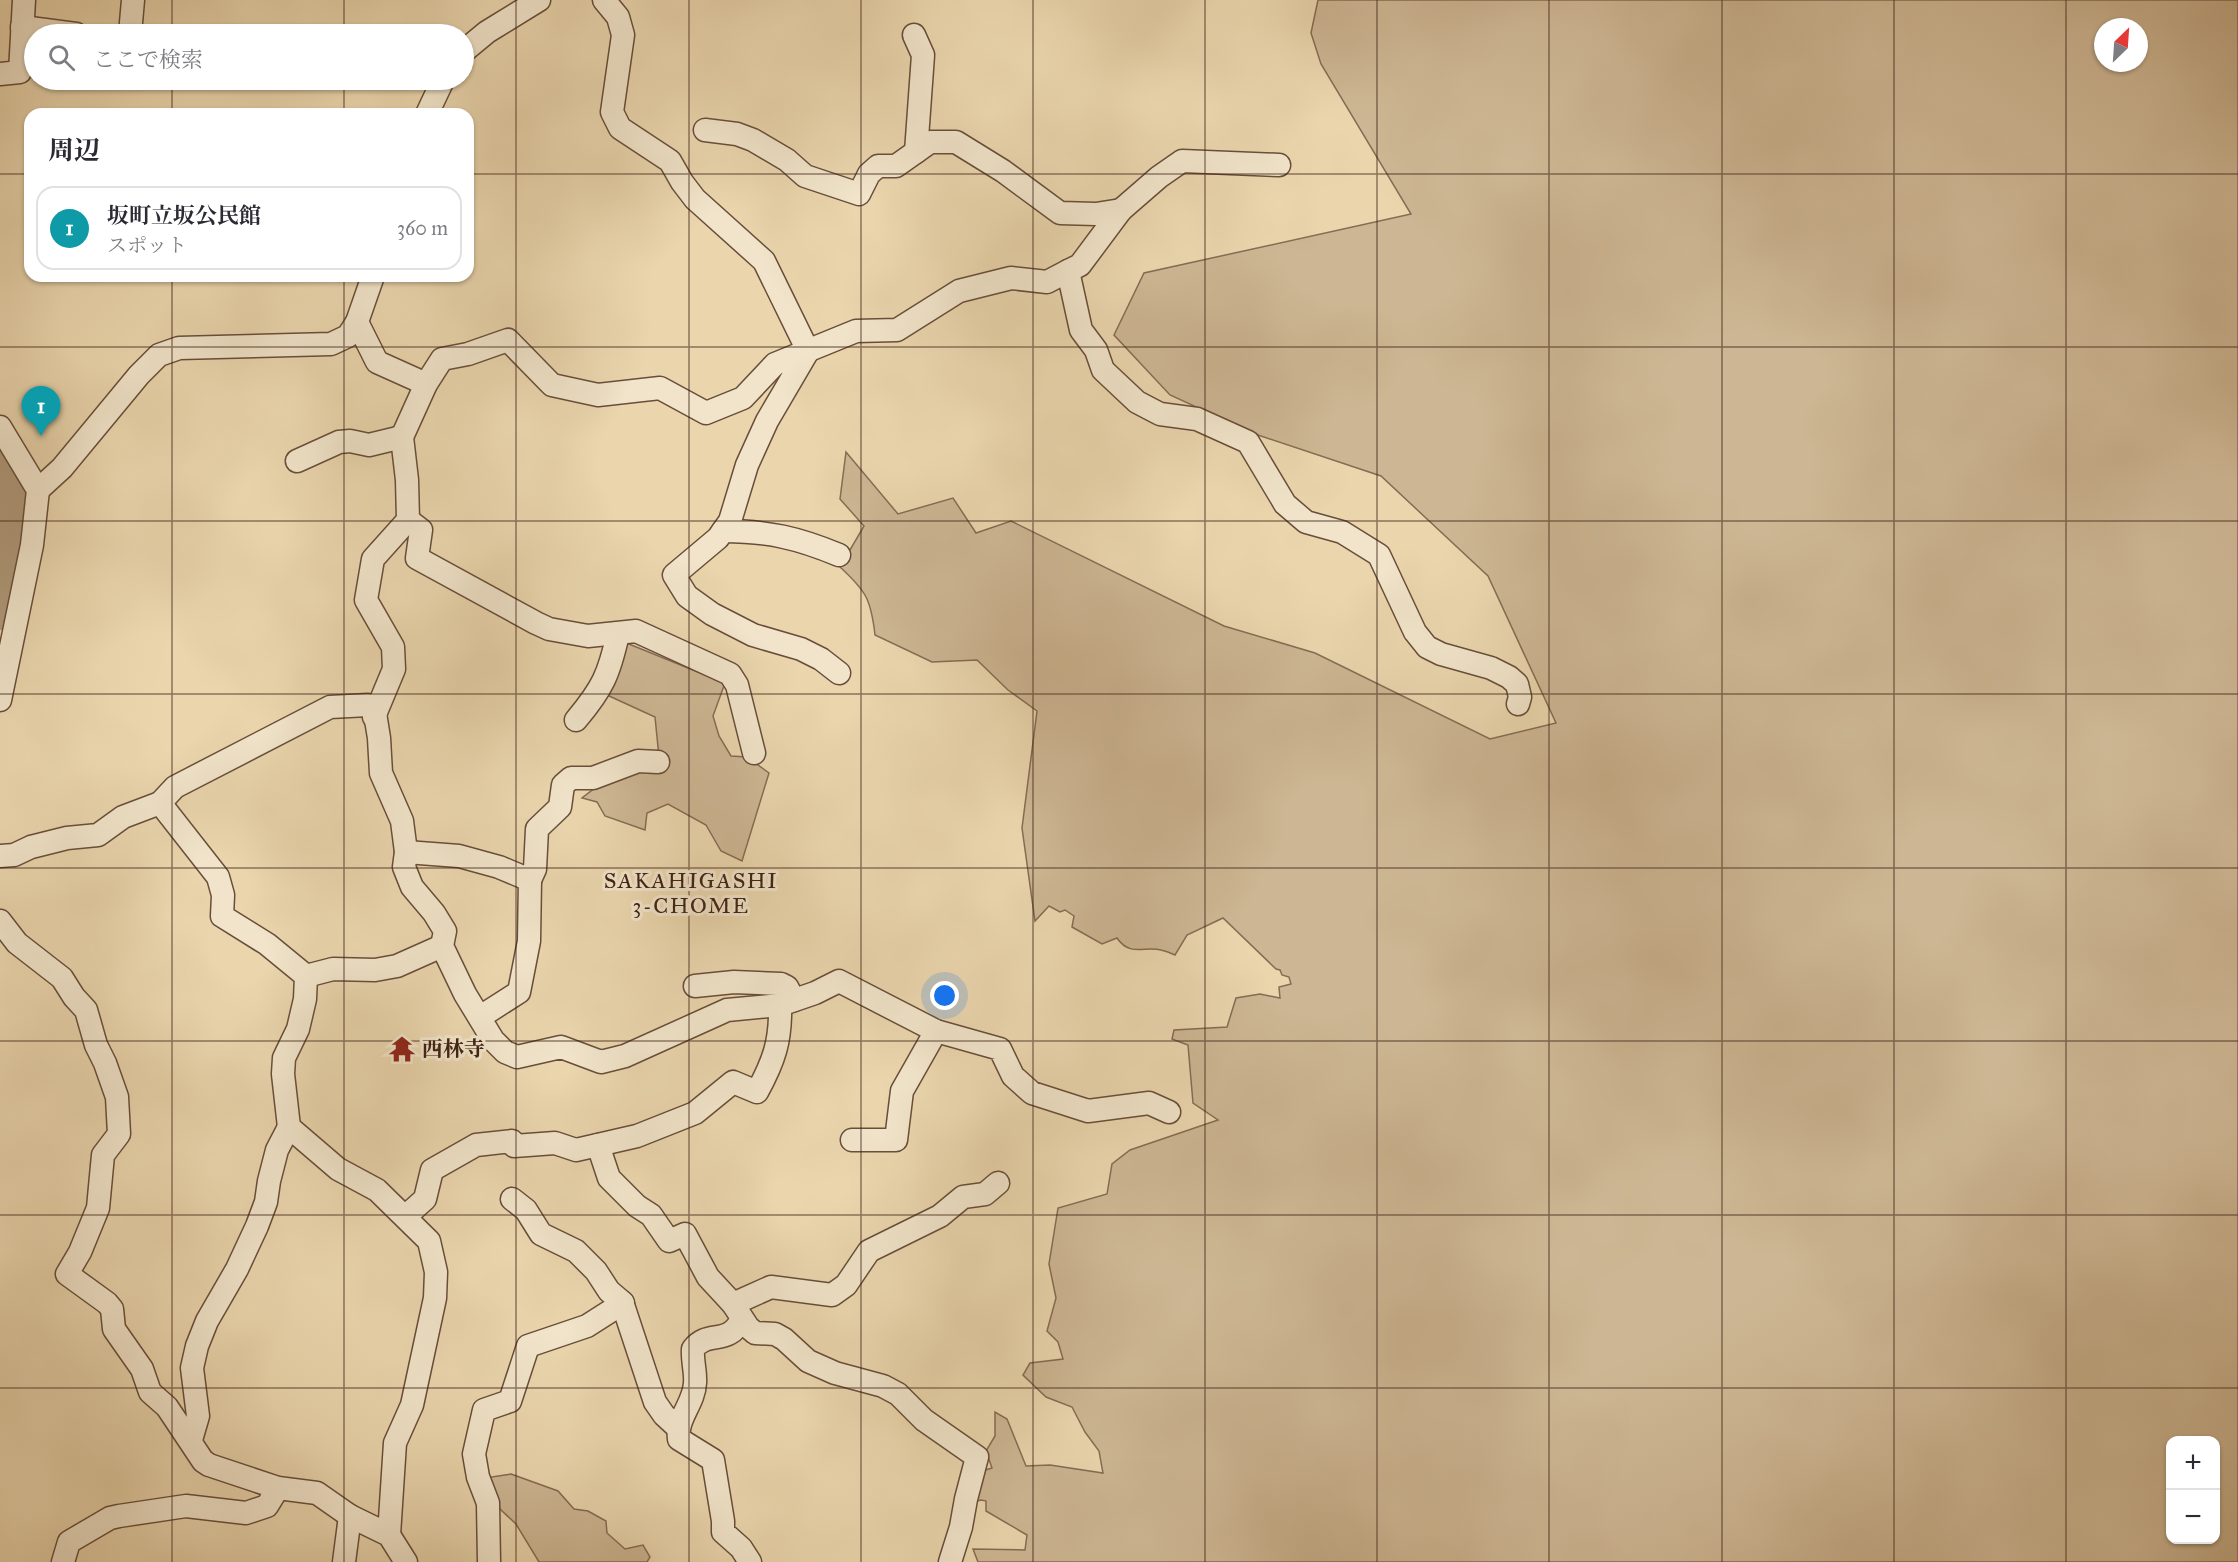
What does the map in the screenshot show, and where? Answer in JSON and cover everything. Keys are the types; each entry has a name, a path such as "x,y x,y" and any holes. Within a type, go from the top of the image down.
{"street":[{"path":"0,74 20,72 24,0"},
{"path":"131,24 133,0"},
{"path":"474,43 487,32 539,0"},
{"path":"604,0 618,17 623,35 612,112 620,128 670,161 695,199 764,261 808,351"},
{"path":"914,35 923,55 915,152"},
{"path":"430,108 438,90"},
{"path":"705,130 737,134 753,140 787,160 805,176 859,194 869,174 878,166 896,166 930,142 956,142 1003,171 1060,213 1096,214 1121,210"},
{"path":"374,717 394,669 393,647 366,600 373,559 408,520 407,480 402,437 426,384 442,359 468,354 508,340 552,386 598,395 660,388 706,413 743,398 775,364 856,331 897,330 958,291 1011,278 1047,282 1080,265 1121,210 1159,177 1182,161 1279,165"},
{"path":"1068,271 1081,330 1096,350 1103,370 1137,402 1160,414 1197,419 1248,442 1285,504 1306,522 1342,532 1379,555 1415,632 1427,647 1441,654 1491,668 1509,677 1517,684 1520,697 1518,704"},
{"path":"38,490 62,468 139,375 159,355 178,348 331,344 348,336 357,322 371,282"},
{"path":"357,322 377,362 426,384"},
{"path":"808,351 767,421 747,465 730,521 718,538 674,575 687,596 712,614 753,636 801,649 821,659 839,674"},
{"path":"0,700 32,545 38,490 2,434"},
{"path":"297,461 339,442 350,441 369,445 402,437"},
{"path":"408,520 421,530 417,558 536,624 549,629 588,636 636,631 730,674 737,685 754,753"},
{"path":"723,531 757,531 796,539 839,555"},
{"path":"576,720 597,696 610,667 618,634"},
{"path":"0,856 14,855 31,847 66,838 98,835 123,817 160,803 175,787 330,707 368,705 374,707 379,736 381,773 402,821 406,852 404,867 412,886 445,931 442,946 465,994 493,1040 505,1052 517,1057 561,1047 601,1062 625,1056 727,1011 787,1003 839,981 936,1032 1000,1049 1013,1076 1032,1093 1088,1111 1149,1103 1169,1112"},
{"path":"480,1017 519,992 529,941 530,880 535,869 537,829 560,807 563,786 571,778 593,778 638,761 658,762"},
{"path":"160,803 218,877 223,895 222,916 267,944 306,976"},
{"path":"406,852 459,856 499,867 530,880"},
{"path":"0,921 17,943 62,978 86,1010 96,1045 117,1097 119,1134 103,1155 98,1208 80,1252 67,1274 112,1309 114,1329 142,1370 150,1392 167,1407 203,1461 278,1488 317,1493 350,1516 389,1535 406,1562"},
{"path":"306,976 333,969 375,970 398,966 442,946"},
{"path":"191,1440 198,1416 192,1368 197,1346 207,1321 237,1269 257,1226 266,1202 277,1150 289,1127 283,1074 284,1058 298,1029 305,999 306,976"},
{"path":"406,1216 425,1199 432,1170 476,1145 512,1141 514,1146 555,1143 576,1150 637,1136 696,1113 733,1082 757,1092 773,1061 787,1003 787,987 782,984 734,982 695,986"},
{"path":"852,1140 896,1140 902,1091 936,1032"},
{"path":"289,1127 338,1169 377,1190 429,1241 436,1272 435,1298 412,1405 395,1443 389,1535"},
{"path":"598,1145 609,1178 637,1206 651,1215 669,1241 685,1234 708,1277 748,1328 755,1333 775,1334 808,1361 835,1373 883,1386 898,1394 924,1420 977,1457 966,1499 962,1527 950,1562"},
{"path":"737,1312 771,1287 832,1295 846,1285 869,1251 940,1216 963,1197 985,1194 998,1183"},
{"path":"512,1199 526,1210 541,1234 576,1251 596,1271 609,1291 623,1303 655,1402 664,1415 677,1427 679,1438 713,1460 723,1532 741,1548 750,1562"},
{"path":"489,1562 488,1503 478,1477 474,1454 484,1410 510,1401 528,1346 587,1326 623,1303"},
{"path":"677,1427 689,1404 695,1384 693,1349 702,1340 731,1334 737,1330 737,1312"},
{"path":"63,1562 69,1542 110,1518 186,1506 246,1513 267,1506 278,1488"},
{"path":"344,1562 350,1516"}],"shaded area":[{"path":"1318,0 2238,0 2238,1562 978,1562 973,1549 1025,1550 1027,1535 986,1511 986,1501 965,1504 982,1471 992,1468 986,1451 995,1436 995,1412 1007,1419 1026,1466 1050,1465 1103,1473 1099,1451 1085,1432 1072,1407 1046,1397 1023,1375 1030,1363 1063,1359 1058,1342 1047,1331 1056,1298 1049,1264 1058,1208 1107,1194 1112,1164 1130,1150 1218,1120 1193,1103 1188,1045 1172,1039 1174,1030 1227,1027 1236,998 1260,994 1280,998 1279,987 1291,984 1289,977 1282,975 1280,970 1276,969 1223,918 1187,935 1175,955 1155,949 1132,949 1122,944 1117,938 1102,944 1072,927 1074,916 1065,910 1060,912 1049,906 1035,921 1022,828 1037,711 1008,690 977,660 932,662 875,635 872,613 866,596 840,567 864,526 840,499 846,452 898,514 953,498 976,533 1011,521 1224,626 1315,653 1490,739 1556,723 1488,576 1381,476 1255,434 1170,395 1114,335 1144,273 1411,214 1321,64 1311,33"},
{"path":"624,642 725,683 713,716 719,736 731,756 747,757 769,773 742,861 721,851 706,825 668,804 647,813 645,830 605,816 597,802 582,798 595,788 636,769 660,767 655,717 607,695"},
{"path":"511,1474 558,1491 574,1509 588,1511 606,1521 607,1533 625,1549 643,1545 650,1557 647,1562 539,1562 516,1524 501,1510 478,1479"}],"waterway":[{"path":"0,467 13,510 15,545 0,613"}],"place":[{"name":"坂町立坂公民館","path":"41,436"},
{"name":"西林寺","path":"402,1049"}],"district":[{"name":"SAKAHIGASHI 3-CHOME","path":"691,892"}]}
